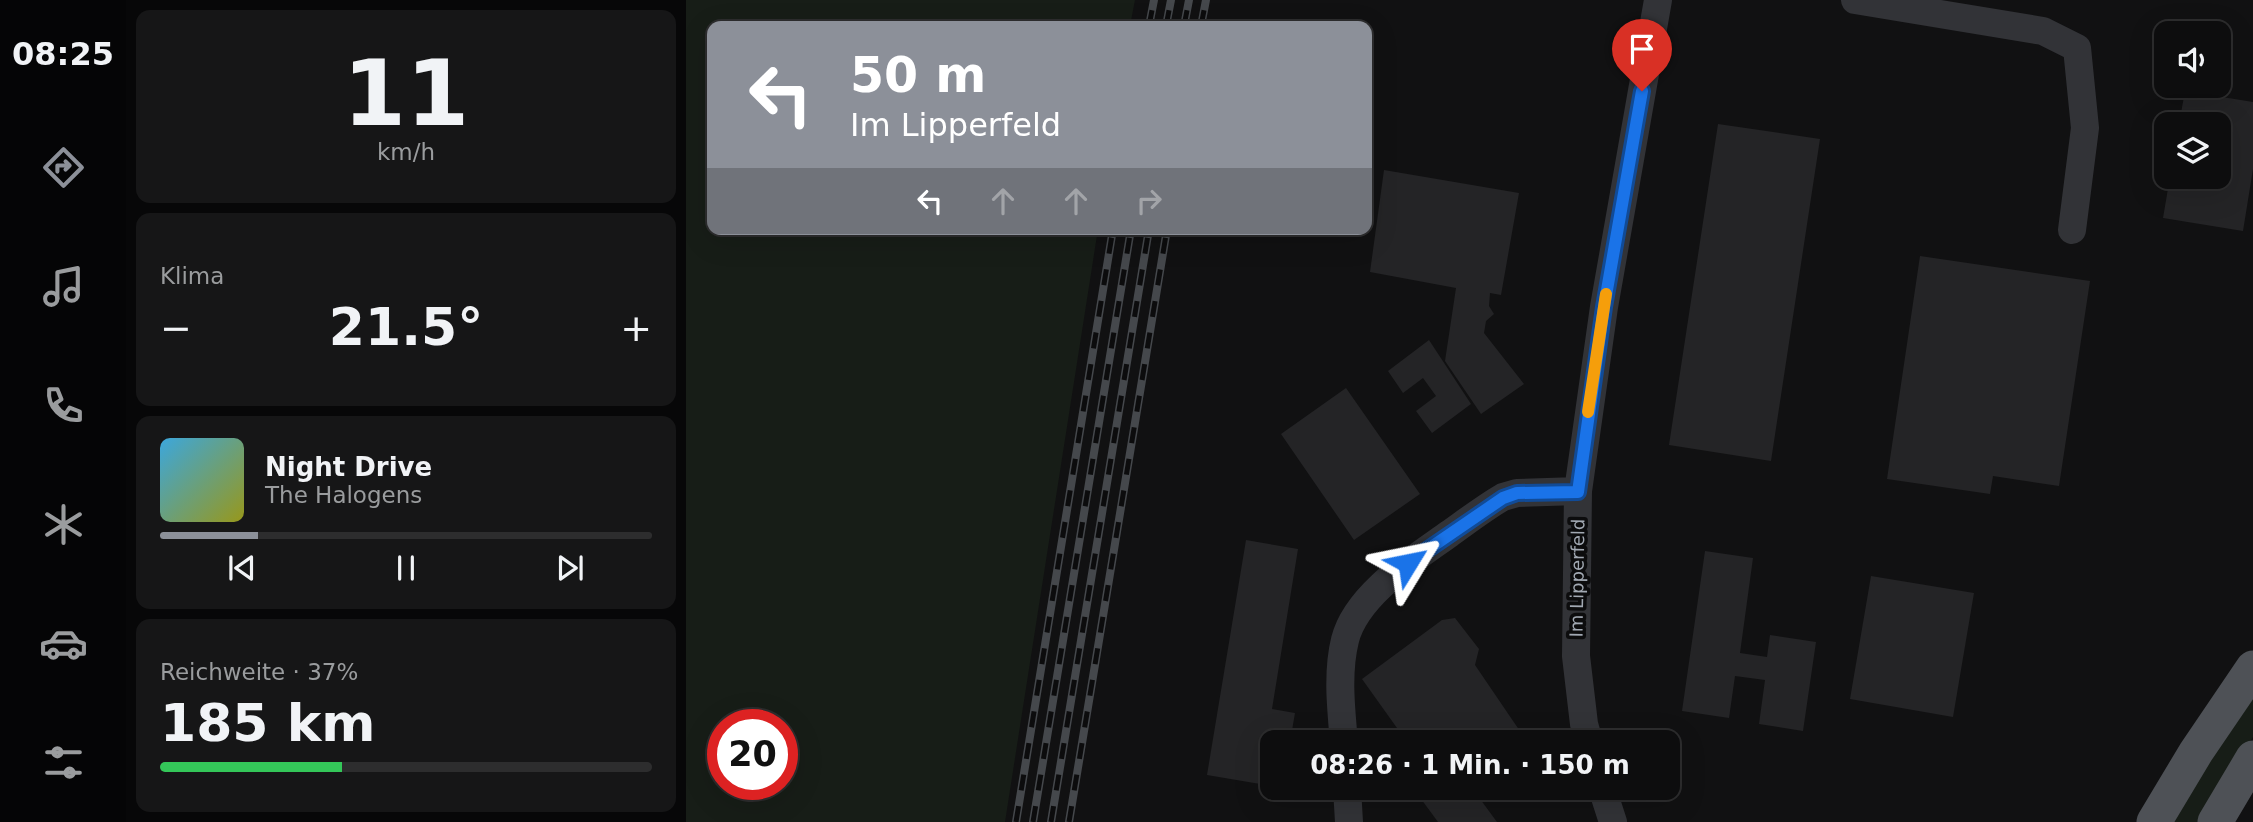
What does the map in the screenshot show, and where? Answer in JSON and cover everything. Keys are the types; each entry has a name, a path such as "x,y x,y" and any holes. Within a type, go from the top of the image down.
{"main road":[{"path":"2154,822 2196,752 2253,668"},
{"path":"2216,822 2253,758"}],"street":[{"name":"Im Lipperfeld","path":"1586,730 1576,656 1578,492 1604,307 1658,0"},
{"path":"1855,0 2043,32 2077,48 2085,128 2072,230"},
{"path":"1343,730 1340,666 1345,637 1360,609 1375,591 1408,563 1503,498 1517,493 1578,492"},
{"path":"1348,800 1349,822"},
{"path":"1606,800 1614,822"}],"shaded area":[{"path":"686,0 1135,0 1131,21 707,21 707,235 1097,235 1005,822 686,822"},
{"path":"2253,695 2253,737 2222,784 2203,822 2170,822"}],"building":[{"path":"2184,98 2228,98 2253,102 2253,169 2243,231 2163,218 2168,189 2231,189 2231,112 2181,112"},
{"path":"1718,124 1820,139 1771,461 1669,445"},
{"path":"1384,170 1519,193 1501,295 1490,293 1489,306 1494,314 1486,321 1484,333 1524,384 1481,414 1445,361 1456,288 1370,272"},
{"path":"1920,256 2090,281 2059,486 1993,476 1990,494 1887,479"},
{"path":"1429,340 1471,404 1432,433 1416,411 1436,396 1423,378 1403,393 1388,371"},
{"path":"1346,388 1420,494 1354,540 1281,434"},
{"path":"1246,540 1298,549 1272,709 1295,713 1292,730 1260,730 1260,784 1207,775"},
{"path":"1705,551 1753,558 1740,653 1767,657 1770,635 1816,642 1803,731 1759,724 1765,680 1735,676 1729,718 1682,711"},
{"path":"1871,576 1974,593 1953,717 1850,699"},
{"path":"1455,618 1479,649 1475,665 1519,730 1398,730 1362,679 1442,620"},
{"path":"1422,800 1481,800 1497,822 1438,822"}],"railway":[{"path":"1150,21 1154,0"},
{"path":"1167,21 1171,0"},
{"path":"1185,21 1189,0"},
{"path":"1202,21 1206,0"},
{"path":"1016,822 1112,235"},
{"path":"1033,822 1130,235"},
{"path":"1051,822 1148,235"},
{"path":"1069,822 1166,235"}],"slow traffic":[{"path":"1588,412 1606,294"}],"route":[{"path":"1408,563 1503,498 1517,493 1578,492 1604,307 1642,91"}]}
